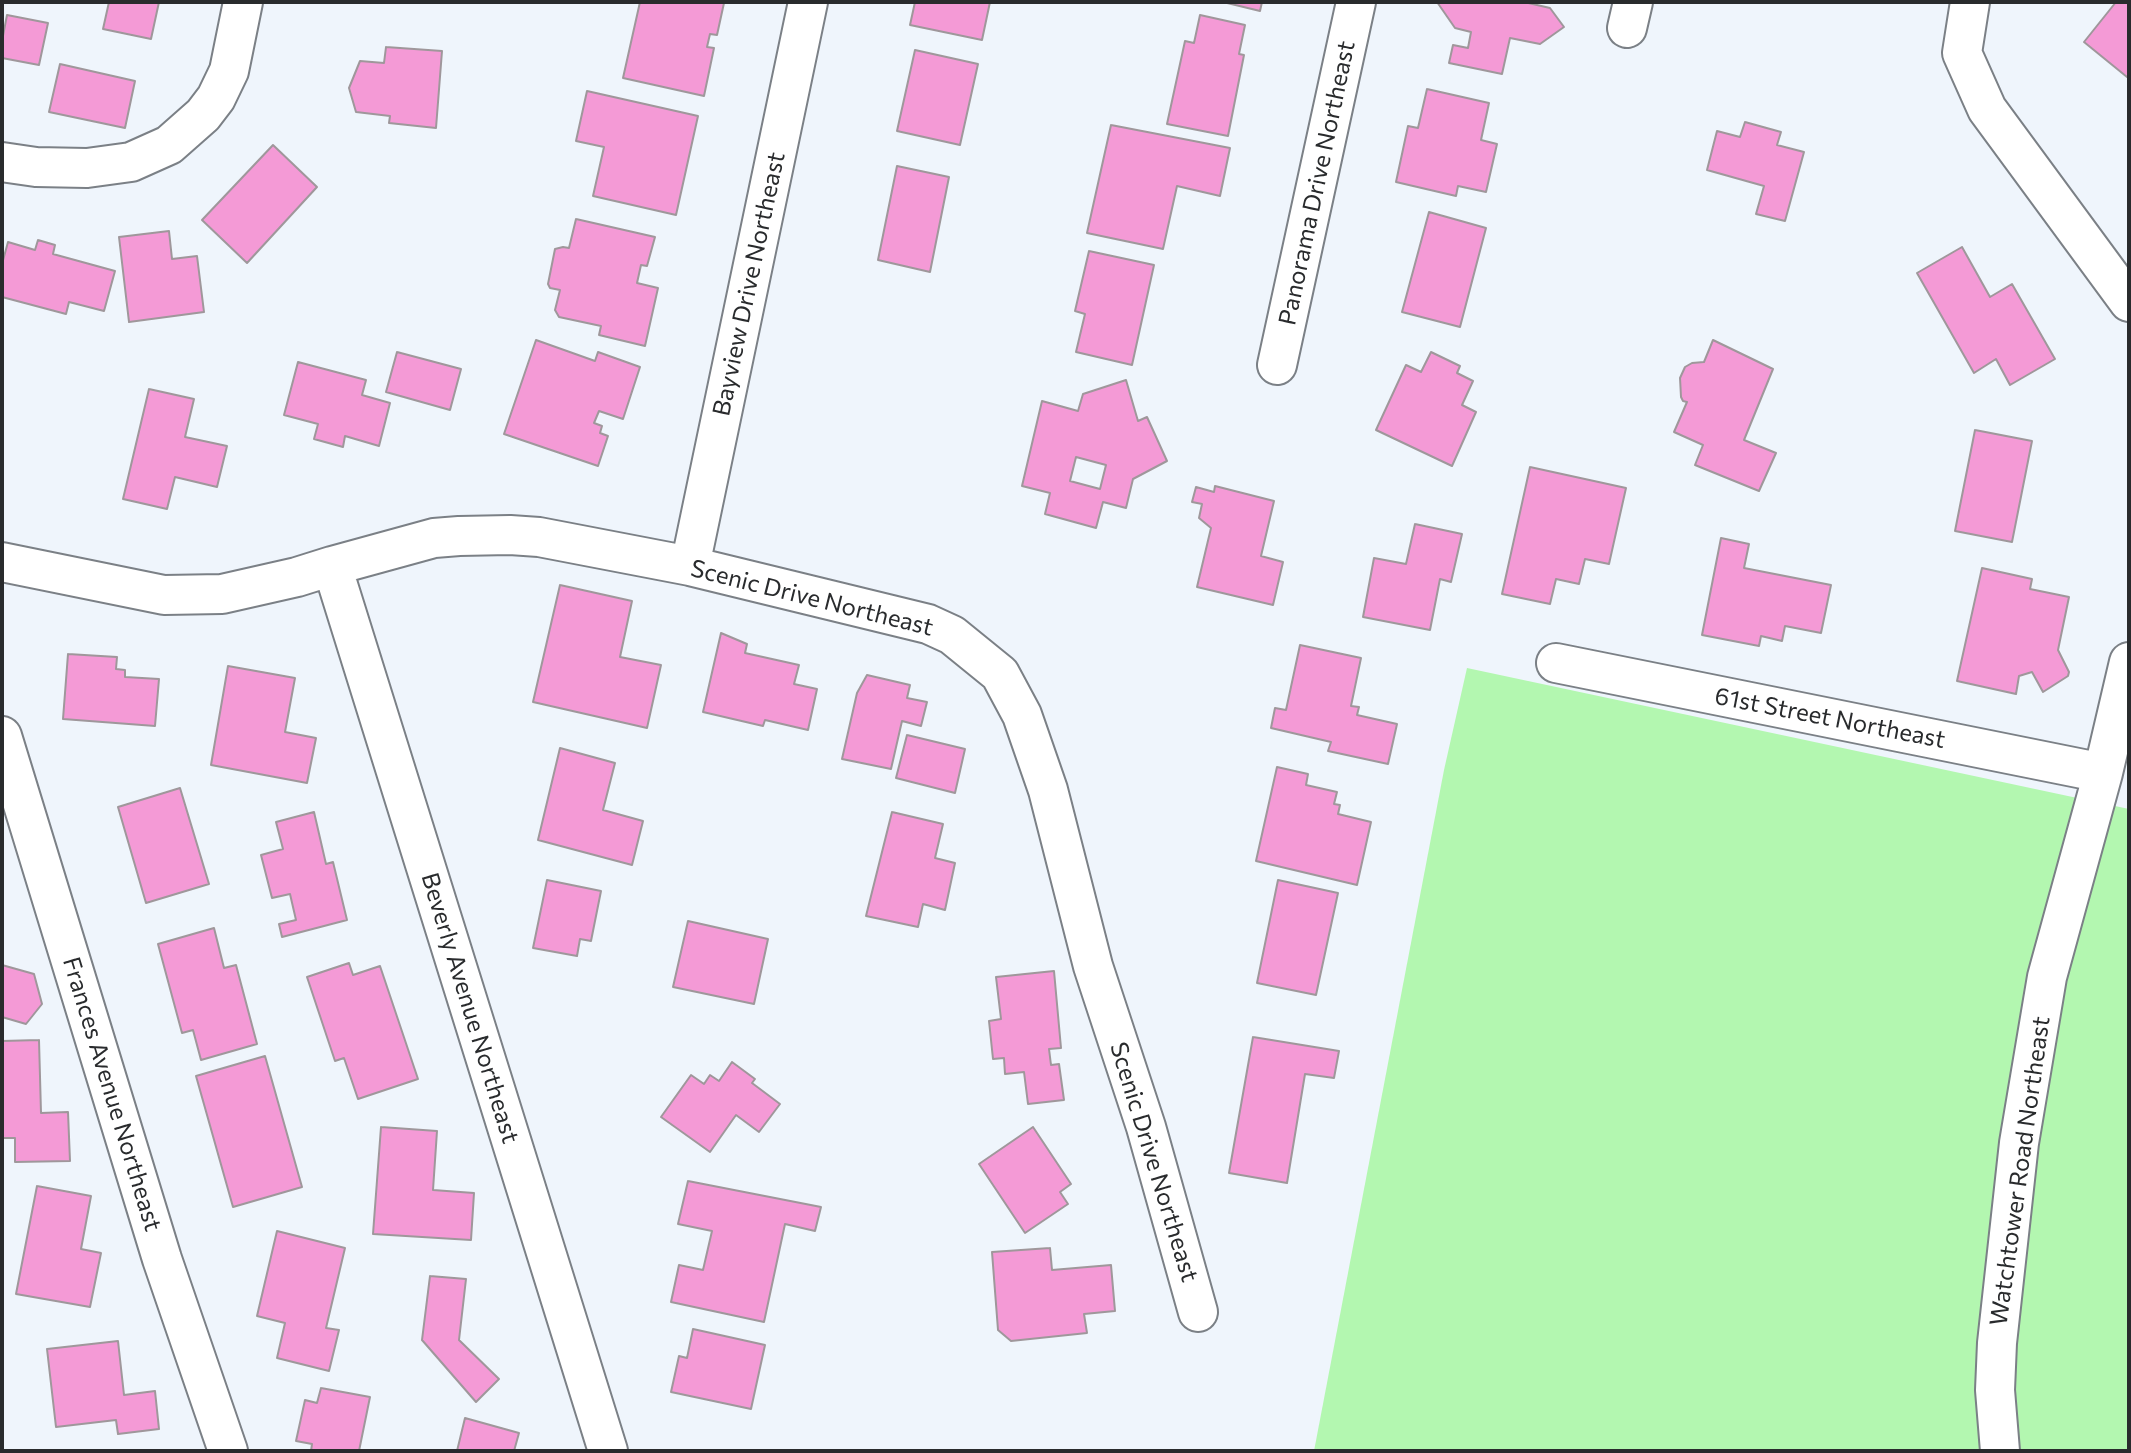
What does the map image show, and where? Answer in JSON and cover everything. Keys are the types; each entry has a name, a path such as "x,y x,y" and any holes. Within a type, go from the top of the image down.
{"street":[{"path":"2,162 36,167 87,168 131,162 169,145 203,115 216,98 229,71 243,2"},
{"name":"Bayview Drive Northeast","path":"690,566 808,2"},
{"name":"Panorama Drive Northeast","path":"1277,365 1356,2"},
{"path":"1970,2 1962,53 1987,109 2129,302"},
{"name":"Scenic Drive Northeast","path":"2,562 164,595 222,594 297,577 434,538 539,537 690,566 928,624 952,635 1000,674 1022,715 1048,790 1093,966 1146,1127 1198,1312"},
{"name":"Beverly Avenue Northeast","path":"332,566 608,1451"},
{"name":"Watchtower Road Northeast","path":"2000,1451 1995,1390 1997,1343 2019,1143 2047,977 2103,773 2129,662"},
{"name":"61st Street Northeast","path":"1556,663 2103,773"},
{"name":"Frances Avenue Northeast","path":"2,736 162,1259 228,1451"}],"green space":[{"path":"1467,668 2129,809 2129,1451 1314,1451 1444,770"}],"building":[{"path":"109,2 159,2 151,39 103,29"},
{"path":"640,2 724,3 717,35 710,34 707,47 714,48 704,96 623,78"},
{"path":"915,2 990,2 982,40 910,25"},
{"path":"1223,2 1262,2 1260,11"},
{"path":"1437,2 1524,2 1550,8 1564,27 1540,44 1510,38 1502,74 1449,63 1453,45 1468,48 1471,32 1455,28"},
{"path":"2116,2 2129,2 2127,77 2084,42"},
{"path":"7,15 48,23 39,65 2,58"},
{"path":"1200,15 1245,25 1239,54 1244,55 1228,136 1167,124 1185,41 1194,43"},
{"path":"386,47 442,51 436,128 389,123 390,116 356,112 349,88 360,61 384,63"},
{"path":"915,50 978,64 960,145 897,131"},
{"path":"60,64 135,81 125,128 49,112"},
{"path":"1427,89 1489,103 1481,140 1497,144 1486,192 1458,186 1456,196 1396,182 1408,126 1418,128"},
{"path":"587,91 698,116 676,215 593,196 604,147 576,141"},
{"path":"1745,122 1781,132 1777,145 1804,152 1785,221 1756,214 1764,186 1707,170 1717,131 1740,137"},
{"path":"1111,125 1230,148 1220,196 1177,186 1163,249 1087,233"},
{"path":"273,145 317,187 247,263 202,220"},
{"path":"897,166 949,177 930,272 878,260"},
{"path":"1429,212 1486,228 1460,327 1402,312"},
{"path":"576,219 655,237 647,266 641,265 637,283 658,288 645,346 599,335 601,326 559,317 555,310 560,290 550,288 548,284 555,249 569,248"},
{"path":"169,231 172,259 197,256 204,312 129,322 119,237"},
{"path":"38,240 55,245 53,254 115,271 104,311 69,302 66,314 2,297 2,264 8,242 35,250"},
{"path":"1962,247 1990,297 2012,284 2055,359 2010,385 1996,359 1974,373 1917,273"},
{"path":"1089,251 1154,265 1132,365 1076,352 1085,314 1075,311"},
{"path":"536,340 595,361 598,352 640,367 623,419 599,411 594,423 602,426 600,433 608,436 598,466 504,434"},
{"path":"1713,340 1773,369 1744,440 1776,453 1759,491 1695,465 1703,445 1674,432 1687,402 1681,397 1680,378 1685,367 1704,362"},
{"path":"397,352 461,369 450,410 386,392"},
{"path":"1431,352 1460,366 1457,373 1473,381 1462,405 1476,412 1452,466 1376,430 1406,365 1421,372"},
{"path":"298,362 366,380 362,395 390,403 379,446 345,436 343,447 314,439 318,424 284,415"},
{"path":"1126,380 1138,421 1147,417 1167,461 1133,479 1126,508 1103,502 1096,528 1045,514 1050,493 1022,486 1042,401 1078,411 1083,394","holes":["1076,457 1106,465 1100,489 1070,481"]},
{"path":"149,389 194,399 185,437 227,446 217,487 175,477 167,509 123,499"},
{"path":"1975,430 2032,441 2012,542 1955,531"},
{"path":"1530,467 1626,488 1609,564 1585,559 1579,584 1556,579 1550,604 1502,594"},
{"path":"1215,486 1274,501 1261,556 1283,562 1273,605 1197,587 1211,528 1199,518 1202,504 1192,502 1196,487 1214,492"},
{"path":"1415,524 1462,534 1451,582 1440,579 1430,630 1363,617 1374,558 1406,564"},
{"path":"1721,538 1749,544 1744,568 1831,585 1821,633 1785,626 1782,641 1761,636 1759,646 1702,635"},
{"path":"1982,568 2032,579 2030,589 2069,597 2058,650 2068,676 2043,692 2032,672 2019,676 2016,694 1957,681"},
{"path":"560,585 632,601 620,657 661,665 647,728 533,702"},
{"path":"721,633 747,644 745,653 799,665 794,684 817,689 808,730 765,720 763,726 703,712"},
{"path":"1300,645 1361,658 1351,706 1359,707 1357,715 1397,724 1388,764 1328,751 1331,742 1271,728 1275,708 1286,710"},
{"path":"68,654 117,657 116,669 125,670 125,677 159,679 155,726 63,719"},
{"path":"228,666 295,678 285,732 316,738 307,783 211,765"},
{"path":"867,675 910,685 907,698 927,702 921,726 902,721 891,769 842,759 857,693"},
{"path":"907,735 965,749 955,793 896,778"},
{"path":"560,748 615,763 603,810 643,821 632,865 538,840"},
{"path":"1277,767 1308,774 1306,785 1337,792 1334,804 1340,805 1338,814 1371,822 1357,885 1256,861"},
{"path":"180,788 209,884 146,903 118,807"},
{"path":"314,812 326,864 333,862 347,920 282,937 279,924 296,920 290,894 272,898 261,855 283,849 276,822"},
{"path":"892,812 943,824 935,858 955,863 945,910 923,904 918,927 866,916"},
{"path":"547,880 601,891 591,941 580,939 577,956 533,948"},
{"path":"1278,880 1338,893 1316,995 1257,983"},
{"path":"688,921 768,939 754,1004 673,987"},
{"path":"214,928 224,968 236,965 257,1044 201,1060 193,1030 182,1033 158,944"},
{"path":"349,963 353,975 380,966 418,1079 358,1099 344,1058 335,1061 307,977"},
{"path":"2,965 34,974 42,1004 26,1024 2,1017"},
{"path":"1054,971 1061,1048 1049,1049 1051,1065 1059,1064 1064,1100 1028,1104 1024,1072 1005,1074 1004,1058 993,1059 989,1021 1001,1019 996,977"},
{"path":"1253,1037 1339,1051 1334,1078 1305,1074 1287,1183 1229,1173"},
{"path":"39,1040 41,1113 68,1112 70,1161 15,1162 15,1138 2,1138 2,1041"},
{"path":"265,1056 302,1187 233,1207 196,1076"},
{"path":"732,1062 755,1079 752,1083 780,1104 759,1132 736,1115 710,1152 661,1117 691,1075 704,1084 710,1075 719,1081"},
{"path":"381,1127 437,1131 433,1190 474,1193 471,1240 373,1234"},
{"path":"1033,1127 1071,1184 1060,1192 1068,1204 1025,1233 979,1164"},
{"path":"688,1181 821,1207 815,1231 785,1224 764,1322 671,1302 679,1265 703,1270 712,1231 678,1224"},
{"path":"37,1186 91,1196 81,1249 101,1253 90,1307 16,1294"},
{"path":"277,1231 345,1248 326,1328 339,1330 329,1371 277,1358 285,1323 257,1316"},
{"path":"1050,1248 1052,1270 1111,1265 1115,1311 1084,1314 1087,1333 1011,1341 998,1330 992,1252"},
{"path":"430,1276 466,1279 459,1340 499,1379 476,1402 422,1340"},
{"path":"693,1329 765,1345 751,1409 671,1392 679,1356 687,1358"},
{"path":"118,1341 124,1395 155,1391 159,1429 118,1434 116,1420 56,1427 47,1349"},
{"path":"321,1388 370,1397 359,1451 311,1451 312,1444 296,1441 305,1400 317,1403"},
{"path":"465,1418 519,1433 514,1451 457,1451"}]}
